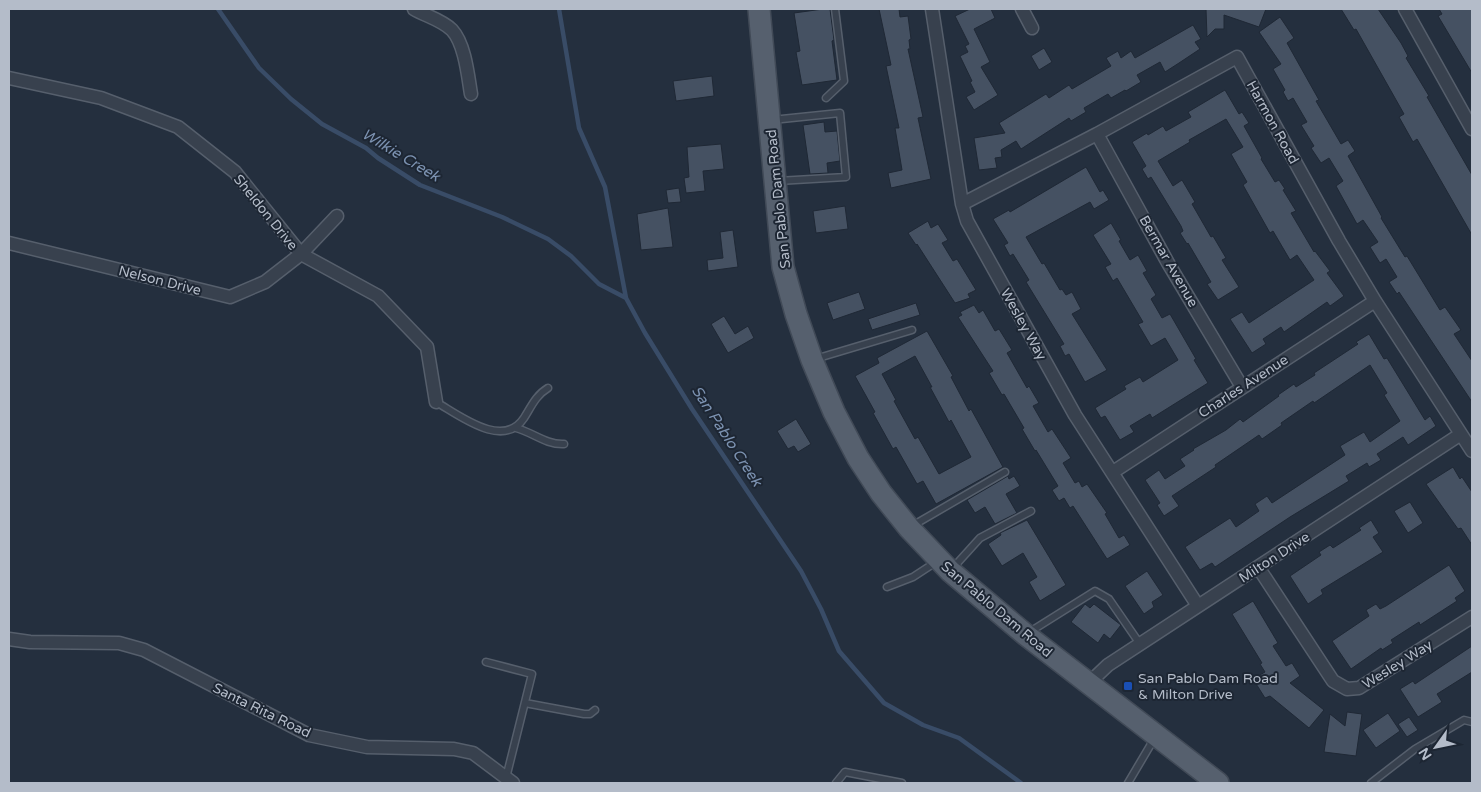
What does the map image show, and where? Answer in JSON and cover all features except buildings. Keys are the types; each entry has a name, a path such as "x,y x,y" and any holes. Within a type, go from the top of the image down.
{"main road":[{"name":"San Pablo Dam Road","path":"759,9 774,182 784,267 796,314 812,360 834,412 858,458 881,493 909,528 944,566 1026,634 1218,783"}],"street":[{"path":"414,9 453,31 466,63 471,94"},
{"name":"Wesley Way","path":"932,9 962,204 967,221 1075,415 1198,606"},
{"path":"1022,9 1032,28"},
{"path":"1405,9 1472,129"},
{"name":"Harmon Road","path":"962,204 1097,134 1237,57 1339,241 1375,301 1472,451"},
{"name":"Sheldon Drive","path":"9,78 101,98 178,127 235,172 301,254 378,296 427,347 436,402"},
{"name":"Bermar Avenue","path":"1097,134 1168,262 1242,387"},
{"name":"Nelson Drive","path":"9,243 230,297 265,282 301,254 337,216"},
{"name":"Charles Avenue","path":"1113,472 1375,301"},
{"name":"Milton Drive","path":"1089,683 1108,665 1462,434"},
{"name":"Wesley Way","path":"1258,567 1333,681 1347,689 1359,688 1472,617"},
{"name":"Santa Rita Road","path":"9,639 30,642 119,643 144,650 309,735 367,747 454,749 473,753 510,781"}],"lane":[{"path":"826,98 844,80 835,9"},
{"path":"769,120 840,113 846,177 774,182"},
{"path":"812,360 912,330"},
{"path":"516,428 535,400 548,388"},
{"path":"436,402 488,429 502,432 516,428 525,430 554,444 564,444"},
{"path":"909,528 1005,472"},
{"path":"887,587 944,566 980,538 1031,511"},
{"path":"1026,634 1095,591 1109,599 1140,644"},
{"path":"486,662 532,674 510,781"},
{"path":"525,703 584,714 590,714 595,710"},
{"path":"1371,783 1415,749 1464,720 1472,722"},
{"path":"1128,783 1156,736"},
{"path":"836,783 844,772 902,783"}],"waterway":[{"name":"Wilkie Creek","path":"218,9 259,68 291,99 322,124 366,148 420,185 502,217 548,239 571,256 599,284 626,298"},
{"name":"San Pablo Creek","path":"559,9 579,128 605,187 626,298 645,333 692,409 801,571 821,609 839,651 884,703 923,725 959,738 1021,783"}],"place":[{"name":"San Pablo Dam Road & Milton Drive","path":"1128,686"}]}
